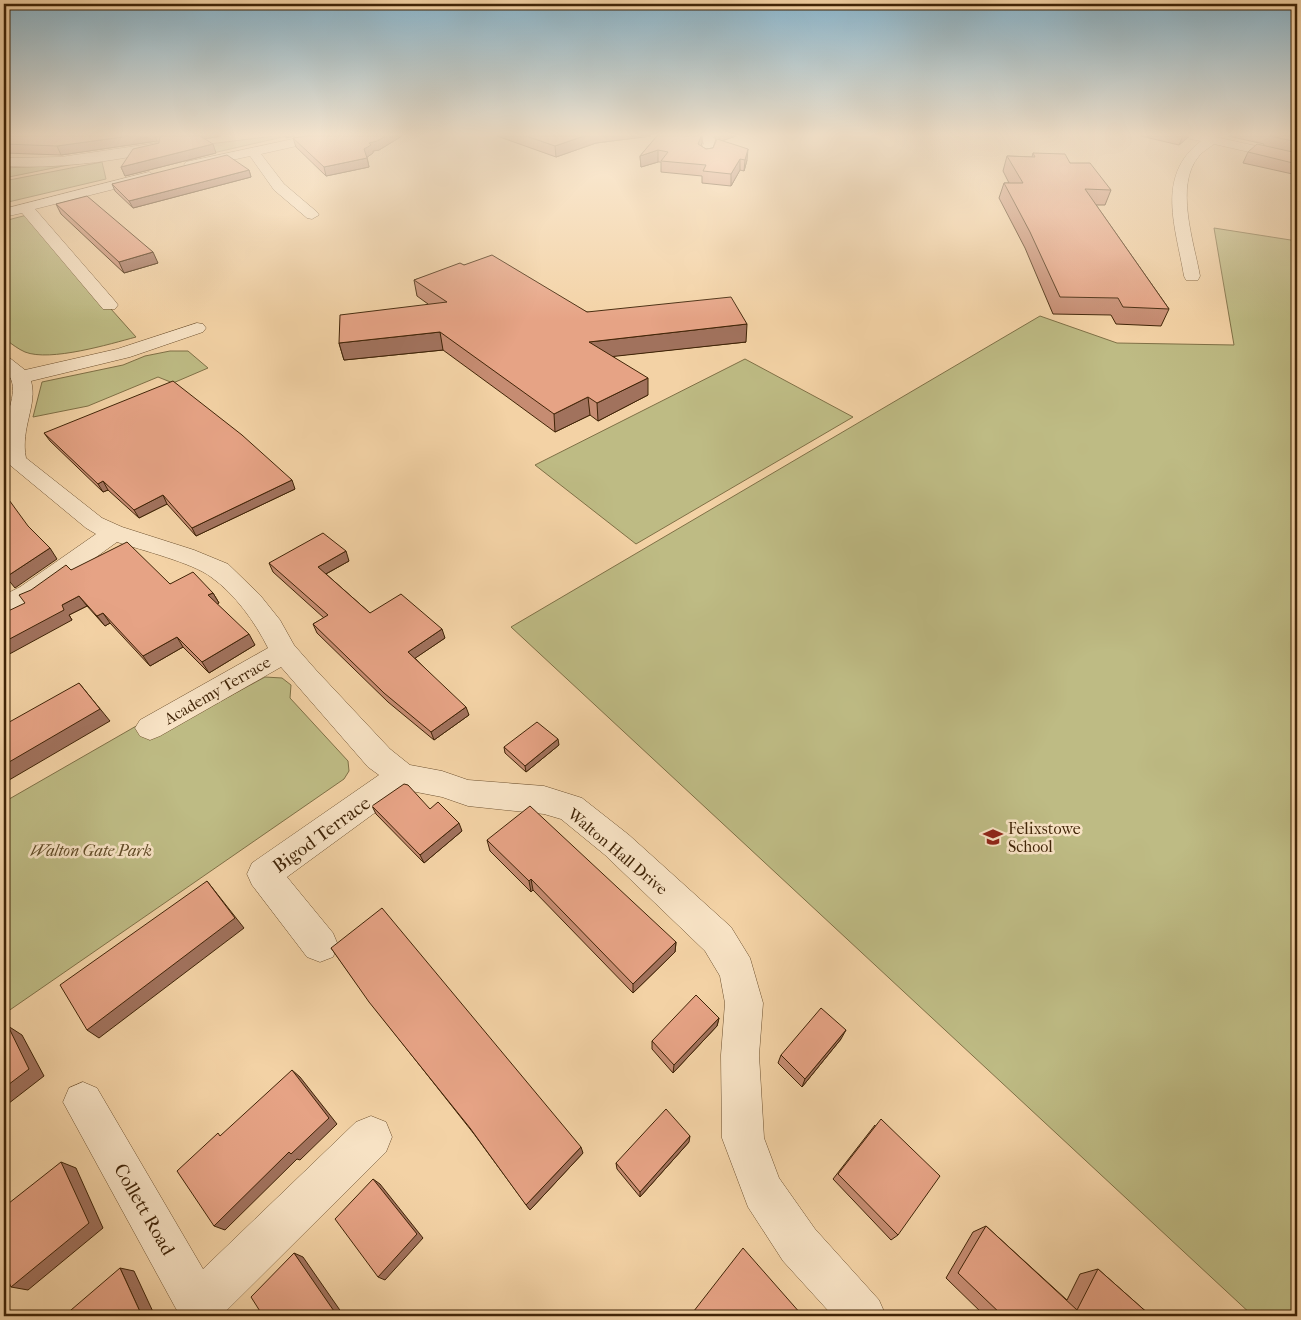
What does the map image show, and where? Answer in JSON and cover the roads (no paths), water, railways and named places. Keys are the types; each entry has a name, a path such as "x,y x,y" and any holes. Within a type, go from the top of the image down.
{"street":[{"path":"4,212 62,198"},
{"path":"291,198 312,215"},
{"path":"1179,198 1192,276"},
{"path":"25,207 109,305"},
{"path":"12,370 123,353 197,328"},
{"name":"Walton Hall Drive","path":"12,370 25,386 12,441 10,464 94,522 114,533 185,556 219,570 251,601 271,627 284,652 379,758 402,776 442,784 468,793 544,800 571,808 617,845 718,939 737,971 744,1003 740,1054 743,1138 763,1192 799,1245 863,1316"},
{"path":"4,606 29,593 114,533"},
{"name":"Academy Terrace","path":"150,728 284,652"},
{"name":"Bigod Terrace","path":"320,945 264,874 402,776"},
{"name":"Collett Road","path":"83,1102 202,1310"},
{"path":"202,1310 371,1136"}],"place":[{"name":"Felixstowe School","path":"993,837"}],"park label":[{"name":"Walton Gate Park","path":"91,850"}]}
